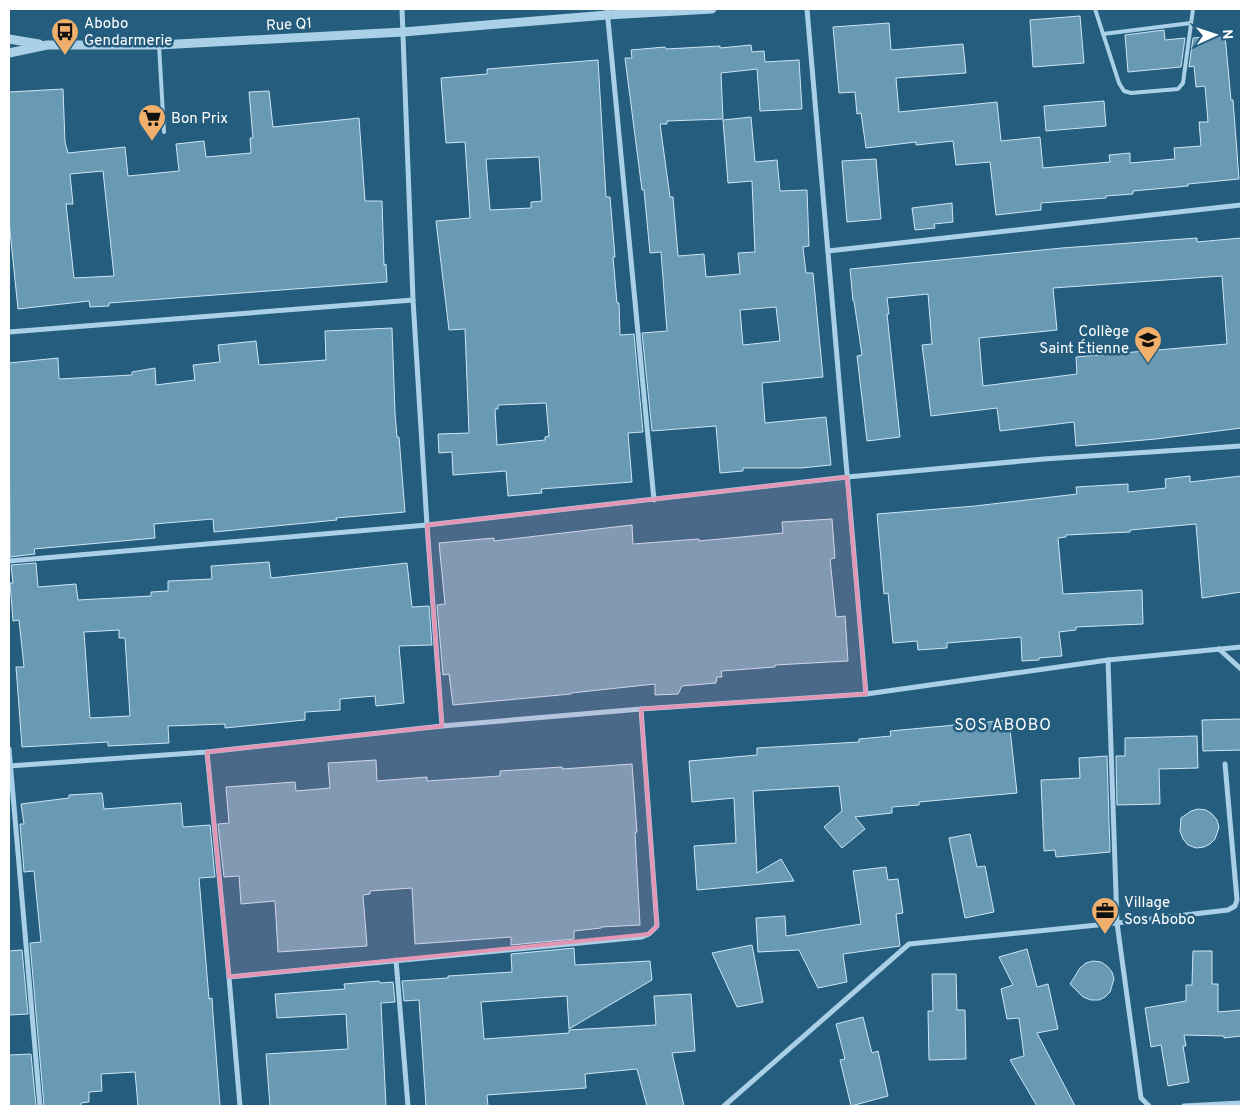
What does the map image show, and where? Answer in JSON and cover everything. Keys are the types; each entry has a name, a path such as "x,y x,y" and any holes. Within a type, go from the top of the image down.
{"street":[{"path":"402,9 413,300 442,726"},
{"name":"Rue Q1","path":"9,39 47,45 159,45 403,32 607,12 712,9"},
{"path":"807,9 866,694"},
{"path":"607,12 654,500"},
{"name":"Rue Q1","path":"9,53 47,45"},
{"path":"828,251 1241,205"},
{"path":"9,332 413,300"},
{"path":"9,561 427,525 847,477 1044,459 1241,446"},
{"path":"9,766 207,752 442,726 641,709 866,694 1108,660 1241,647"},
{"path":"1220,649 1241,669"},
{"path":"1108,660 1117,923 1141,1098 1149,1106"},
{"path":"229,977 642,937 649,934 657,926 641,709"},
{"path":"9,749 40,1106"},
{"path":"207,752 240,1106"},
{"path":"724,1106 909,944 1117,923 1228,910 1235,906 1237,900 1225,764"},
{"path":"396,960 408,1106"},
{"path":"1184,1106 1241,1103"}],"lane":[{"path":"1095,9 1119,84 1124,91 1131,93 1178,89 1183,83 1193,9"},
{"path":"1103,34 1191,23"},
{"path":"159,45 164,132"}],"highlighted area":[{"path":"847,477 866,694 641,709 657,926 649,934 229,977 207,752 442,726 427,525"}],"building":[{"path":"1080,16 1084,63 1033,67 1030,20"},
{"path":"889,23 891,50 963,44 966,73 896,78 899,112 997,102 1001,141 1040,137 1043,168 1110,162 1109,155 1130,153 1130,163 1175,159 1174,148 1201,146 1199,122 1208,122 1205,86 1196,87 1194,66 1189,67 1193,38 1225,35 1231,100 1233,100 1239,179 1133,191 1133,194 1106,196 1106,198 1041,203 1041,210 996,215 990,162 956,165 953,141 916,145 916,142 866,148 861,113 857,114 855,92 839,93 833,27"},
{"path":"1164,30 1165,40 1185,38 1181,67 1128,72 1125,35"},
{"path":"751,45 752,52 764,51 765,62 799,60 802,109 760,111 757,69 721,73 723,119 667,121 667,124 660,124 670,197 673,197 678,256 704,254 706,277 740,274 738,253 755,252 752,181 728,183 723,120 751,117 755,162 777,160 780,191 807,190 809,246 803,247 806,273 813,273 823,377 762,383 765,423 826,417 831,465 801,468 743,468 743,471 720,473 716,426 652,431 642,333 667,331 661,252 650,253 644,190 642,190 625,58 632,58 631,50 665,47 666,49 720,46 720,48","holes":["776,307 780,341 743,345 740,310"]},
{"path":"598,60 606,197 610,197 620,335 634,334 643,432 628,433 632,482 541,489 542,493 508,496 506,471 453,475 452,452 439,453 438,434 469,433 465,329 449,330 436,221 470,218 465,142 446,143 441,78 487,74 487,69","holes":["539,157 542,201 531,202 531,208 490,210 486,159","546,403 549,436 545,437 545,440 497,445 495,409 498,409 498,405"]},
{"path":"63,89 65,142 68,153 125,147 128,176 179,171 176,144 204,141 206,157 251,153 250,138 253,138 249,92 269,91 273,127 359,118 365,201 382,201 384,265 386,264 387,282 109,303 109,306 90,307 89,301 18,309 9,221 9,92","holes":["103,171 114,276 74,278 66,204 73,204 70,174"]},
{"path":"1104,101 1106,126 1046,131 1044,106"},
{"path":"876,159 881,219 847,222 842,161"},
{"path":"952,203 953,222 934,224 935,228 915,230 912,208"},
{"path":"1197,238 1197,242 1241,238 1241,428 1156,439 1076,446 1074,422 1000,431 997,408 931,416 922,345 932,344 928,294 887,298 900,437 867,441 857,356 862,355 850,269 1062,248","holes":["1222,276 1227,344 1076,357 1077,374 983,386 979,338 1057,330 1053,288"]},
{"path":"392,328 395,413 397,437 399,437 405,512 214,532 213,519 154,524 155,538 34,549 35,554 10,557 9,363 58,358 59,379 132,375 132,372 155,368 156,385 195,380 193,365 220,362 218,345 256,341 259,365 326,360 325,331"},
{"path":"1190,476 1190,482 1241,476 1241,592 1202,598 1196,524 1130,530 1130,532 1066,535 1066,537 1058,538 1063,594 1142,590 1143,624 1076,627 1076,630 1059,632 1062,656 1039,658 1039,660 1022,661 1021,637 947,643 947,648 918,650 917,641 893,643 888,593 884,594 877,514 975,506 1077,494 1076,487 1128,484 1128,492 1166,488 1165,479"},
{"path":"832,519 835,558 830,559 836,617 845,616 848,661 775,665 775,667 721,671 722,677 717,677 716,683 682,686 678,694 655,695 655,684 453,705 449,674 443,675 437,605 445,604 439,543 494,538 494,541 632,525 633,544 699,539 699,541 783,533 782,522"},
{"path":"269,562 271,578 407,563 412,607 429,606 432,645 399,646 404,703 376,706 375,696 340,699 340,710 305,712 305,720 225,728 225,724 168,726 169,743 108,746 108,742 22,747 16,667 24,667 19,620 13,621 10,583 13,583 11,565 36,563 38,587 76,584 78,600 151,596 151,592 168,591 168,581 212,579 211,566","holes":["119,630 119,638 125,638 130,716 90,718 84,632"]},
{"path":"1241,719 1241,750 1203,751 1202,720"},
{"path":"1009,720 1017,793 919,802 919,805 892,807 892,813 855,817 865,829 842,848 824,827 842,811 839,786 753,791 757,873 781,859 794,881 697,890 694,846 736,843 734,798 692,802 689,761 757,755 757,748 859,742 859,739 891,736 890,731"},
{"path":"1197,736 1198,768 1159,769 1160,804 1117,805 1116,756 1125,756 1125,738"},
{"path":"1107,756 1110,852 1056,857 1055,850 1044,851 1041,780 1080,778 1079,758"},
{"path":"376,760 377,781 427,777 427,781 500,776 500,771 632,764 637,832 635,833 640,925 601,927 574,931 574,939 511,945 511,937 415,944 412,888 370,891 370,894 363,895 367,946 278,952 275,901 241,904 239,876 224,877 218,824 229,823 226,787 295,782 296,791 330,788 328,763"},
{"path":"102,793 104,809 181,803 183,827 210,825 215,877 199,878 209,999 212,998 220,1106 138,1106 135,1072 101,1074 102,1091 89,1092 89,1102 81,1103 81,1106 44,1106 30,943 41,942 34,871 24,872 20,824 24,824 21,804 69,798 69,795"},
{"path":"1198,809 1206,810 1212,814 1217,820 1219,827 1215,839 1210,844 1196,848 1188,845 1180,831 1181,818 1191,811"},
{"path":"970,834 977,867 985,866 994,912 965,918 949,838"},
{"path":"886,867 888,880 898,879 903,913 896,914 900,946 843,954 847,982 818,988 799,950 758,952 756,918 785,916 786,936 861,924 853,871"},
{"path":"752,945 763,1002 737,1007 712,953"},
{"path":"574,948 575,965 650,961 652,980 569,1029 567,996 481,1002 484,1039 569,1033 569,1030 656,1025 654,996 691,994 695,1051 672,1053 684,1106 647,1106 637,1069 585,1074 586,1088 487,1095 488,1106 426,1106 419,1000 404,1001 402,981 512,972 511,954"},
{"path":"1027,949 1037,987 1048,984 1058,1029 1037,1033 1075,1106 1037,1106 1010,1060 1024,1056 1019,1018 1007,1019 1001,989 1013,985 999,957"},
{"path":"22,950 28,1014 9,1015 9,951"},
{"path":"1193,951 1212,951 1212,984 1218,984 1218,1012 1241,1010 1241,1036 1224,1038 1224,1036 1184,1035 1186,1046 1183,1046 1189,1082 1168,1086 1161,1045 1151,1047 1145,1008 1186,1001 1186,985 1192,985"},
{"path":"1093,961 1101,962 1107,966 1112,972 1114,979 1110,992 1099,1000 1083,997 1070,984 1080,968 1086,963"},
{"path":"932,974 956,974 957,1010 965,1010 966,1059 929,1060 928,1011 933,1011"},
{"path":"379,981 380,983 393,982 395,1002 381,1003 386,1106 270,1106 266,1054 348,1049 346,1014 277,1018 275,994 345,989 344,984"},
{"path":"863,1017 872,1053 878,1051 888,1096 851,1106 840,1060 845,1059 836,1024"},
{"path":"31,1054 36,1106 9,1106 9,1055"}],"place":[{"name":"Abobo Gendarmerie","path":"65,56"},
{"name":"Bon Prix","path":"152,142"},
{"name":"Collège Saint Étienne","path":"1148,364"},
{"name":"Village Sos Abobo","path":"1105,935"}],"district":[{"name":"SOS ABOBO","path":"1003,724"}]}
